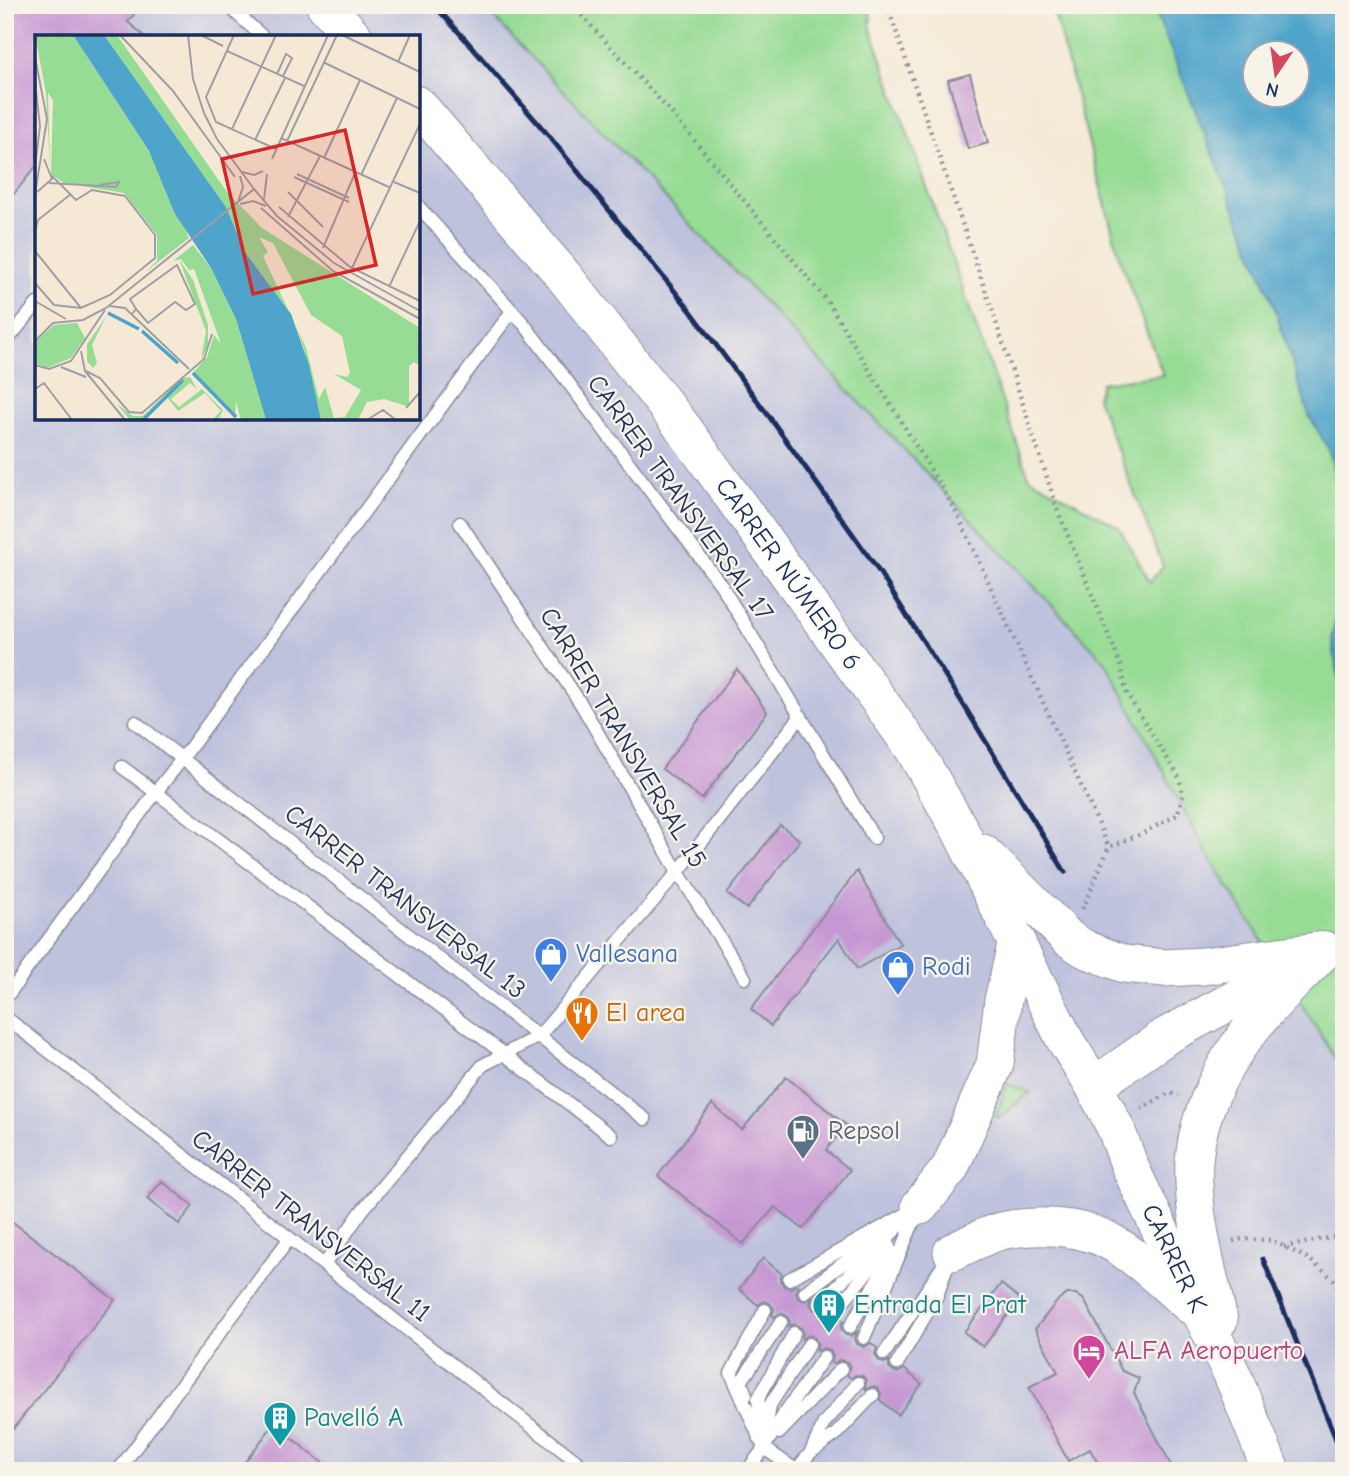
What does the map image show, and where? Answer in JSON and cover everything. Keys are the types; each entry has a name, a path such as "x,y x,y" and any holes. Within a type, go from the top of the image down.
{"main road":[{"path":"325,5 352,35"},
{"name":"CARRER NÚMERO 6","path":"420,107 563,275 684,429 913,748 960,830 1065,1040 1094,1086"},
{"path":"960,830 1068,938 1124,964 1164,968 1240,962 1334,946"},
{"path":"920,1206 950,1168 995,1065 1003,1000 1017,941"},
{"path":"1094,1086 1166,1036 1334,946"},
{"path":"1232,1374 1203,1250 1193,1182 1199,1129 1222,1071 1252,1027 1334,946"},
{"name":"CARRER K","path":"1094,1086 1200,1314 1232,1374 1271,1471"},
{"path":"952,1252 999,1232 1028,1227 1060,1227 1086,1233 1106,1240 1132,1257 1200,1314"}],"lane":[{"path":"227,5 258,35"},
{"name":"CARRER TRANSVERSAL 17","path":"420,208 524,324 721,585 874,838"},
{"path":"5,343 35,306"},
{"path":"5,999 512,311"},
{"name":"CARRER TRANSVERSAL 15","path":"460,523 581,704 678,872 745,978"},
{"path":"324,1265 361,1212 483,1065 540,1035 678,872 801,716"},
{"name":"CARRER TRANSVERSAL 13","path":"135,722 645,1119"},
{"path":"122,767 611,1136"},
{"name":"CARRER TRANSVERSAL 11","path":"5,1017 589,1471"},
{"path":"789,1279 920,1206"},
{"path":"805,1292 920,1206"},
{"path":"819,1303 920,1206"},
{"path":"833,1314 920,1206"},
{"path":"850,1327 920,1206"},
{"path":"864,1338 920,1206"},
{"path":"118,1471 289,1240"},
{"path":"884,1354 952,1252"},
{"path":"897,1364 937,1296 952,1252"},
{"path":"765,1310 731,1373 764,1448 796,1470 810,1452 824,1423 858,1383"},
{"path":"764,1448 741,1382 780,1322"},
{"path":"764,1448 758,1399 794,1333"},
{"path":"764,1448 770,1405 809,1344"},
{"path":"747,1471 824,1357"},
{"path":"764,1448 841,1370"},
{"path":"810,1452 835,1435 873,1395"}],"path":[{"path":"572,5 670,111 827,301 955,509 1109,847"},
{"path":"887,5 1058,511 1121,666 1127,694 1179,777 1182,794 1177,815 1109,847 1068,938"},
{"path":"1141,1109 1169,1093 1183,1096"},
{"path":"1284,1247 1344,1235"},
{"path":"1203,1250 1242,1239 1271,1240 1309,1259 1334,1280 1344,1296"}],"shaded area":[{"path":"5,5 482,5 1105,661 1206,851 1344,1072 1344,1471 5,1471"}],"green space":[{"path":"482,5 870,5 871,29 1029,477 1119,527 1150,582 1163,566 1097,398 1101,383 1163,375 1121,263 1052,5 1153,5 1273,303 1309,415 1330,452 1344,521 1344,580 1332,638 1344,707 1344,1072 1206,851 1105,661"},
{"path":"1007,1084 1030,1092 999,1118 996,1116"}],"water":[{"path":"1153,5 1344,5 1344,521 1330,452 1309,415 1273,303"},
{"path":"1344,580 1344,707 1332,638"}],"building":[{"path":"5,5 141,5 128,22 143,35 35,35 35,168 5,205"},
{"path":"970,74 988,143 968,149 948,80"},
{"path":"737,669 767,712 702,799 662,769"},
{"path":"780,825 800,840 747,909 727,894"},
{"path":"857,871 900,944 857,969 839,938 771,1026 751,1009"},
{"path":"786,1077 846,1125 826,1150 850,1170 803,1229 775,1207 743,1244 658,1176 712,1104 742,1130"},
{"path":"162,1181 193,1206 179,1224 147,1199"},
{"path":"5,1216 115,1300 5,1439"},
{"name":"Entrada El Prat","path":"763,1258 782,1274 780,1280 784,1286 799,1286 796,1292 798,1298 805,1301 812,1297 810,1304 813,1309 820,1312 826,1308 824,1313 832,1323 840,1319 843,1322 842,1331 846,1335 851,1336 857,1332 857,1344 864,1347 871,1343 877,1348 875,1354 879,1361 889,1361 889,1368 898,1373 904,1369 922,1384 898,1415 880,1400 881,1393 878,1388 865,1388 866,1381 863,1376 856,1375 851,1378 847,1375 850,1367 847,1362 831,1362 833,1357 830,1350 816,1350 818,1344 814,1337 809,1335 802,1339 801,1328 794,1324 789,1326 786,1315 781,1313 774,1317 774,1309 770,1303 764,1301 758,1305 739,1289"},
{"path":"1001,1284 1020,1299 983,1347 964,1332"},
{"name":"ALFA Aeropuerto","path":"1067,1294 1076,1294 1084,1300 1122,1371 1139,1378 1134,1393 1174,1471 1102,1471 1090,1449 1068,1461 1029,1387 1058,1372 1035,1329 1059,1299"},
{"name":"Pavelló A","path":"274,1424 333,1471 238,1471"}],"railway":[{"path":"434,5 549,136 690,310 768,415 874,564 1065,872"},
{"path":"1263,1259 1344,1459"}],"place":[{"name":"Vallesana","path":"551,984"},
{"name":"Rodi","path":"898,997"},
{"name":"El area","path":"582,1043"},
{"name":"Repsol","path":"803,1161"},
{"name":"Entrada El Prat","path":"829,1335"},
{"name":"ALFA Aeropuerto","path":"1089,1381"},
{"name":"Pavelló A","path":"280,1448"}]}
